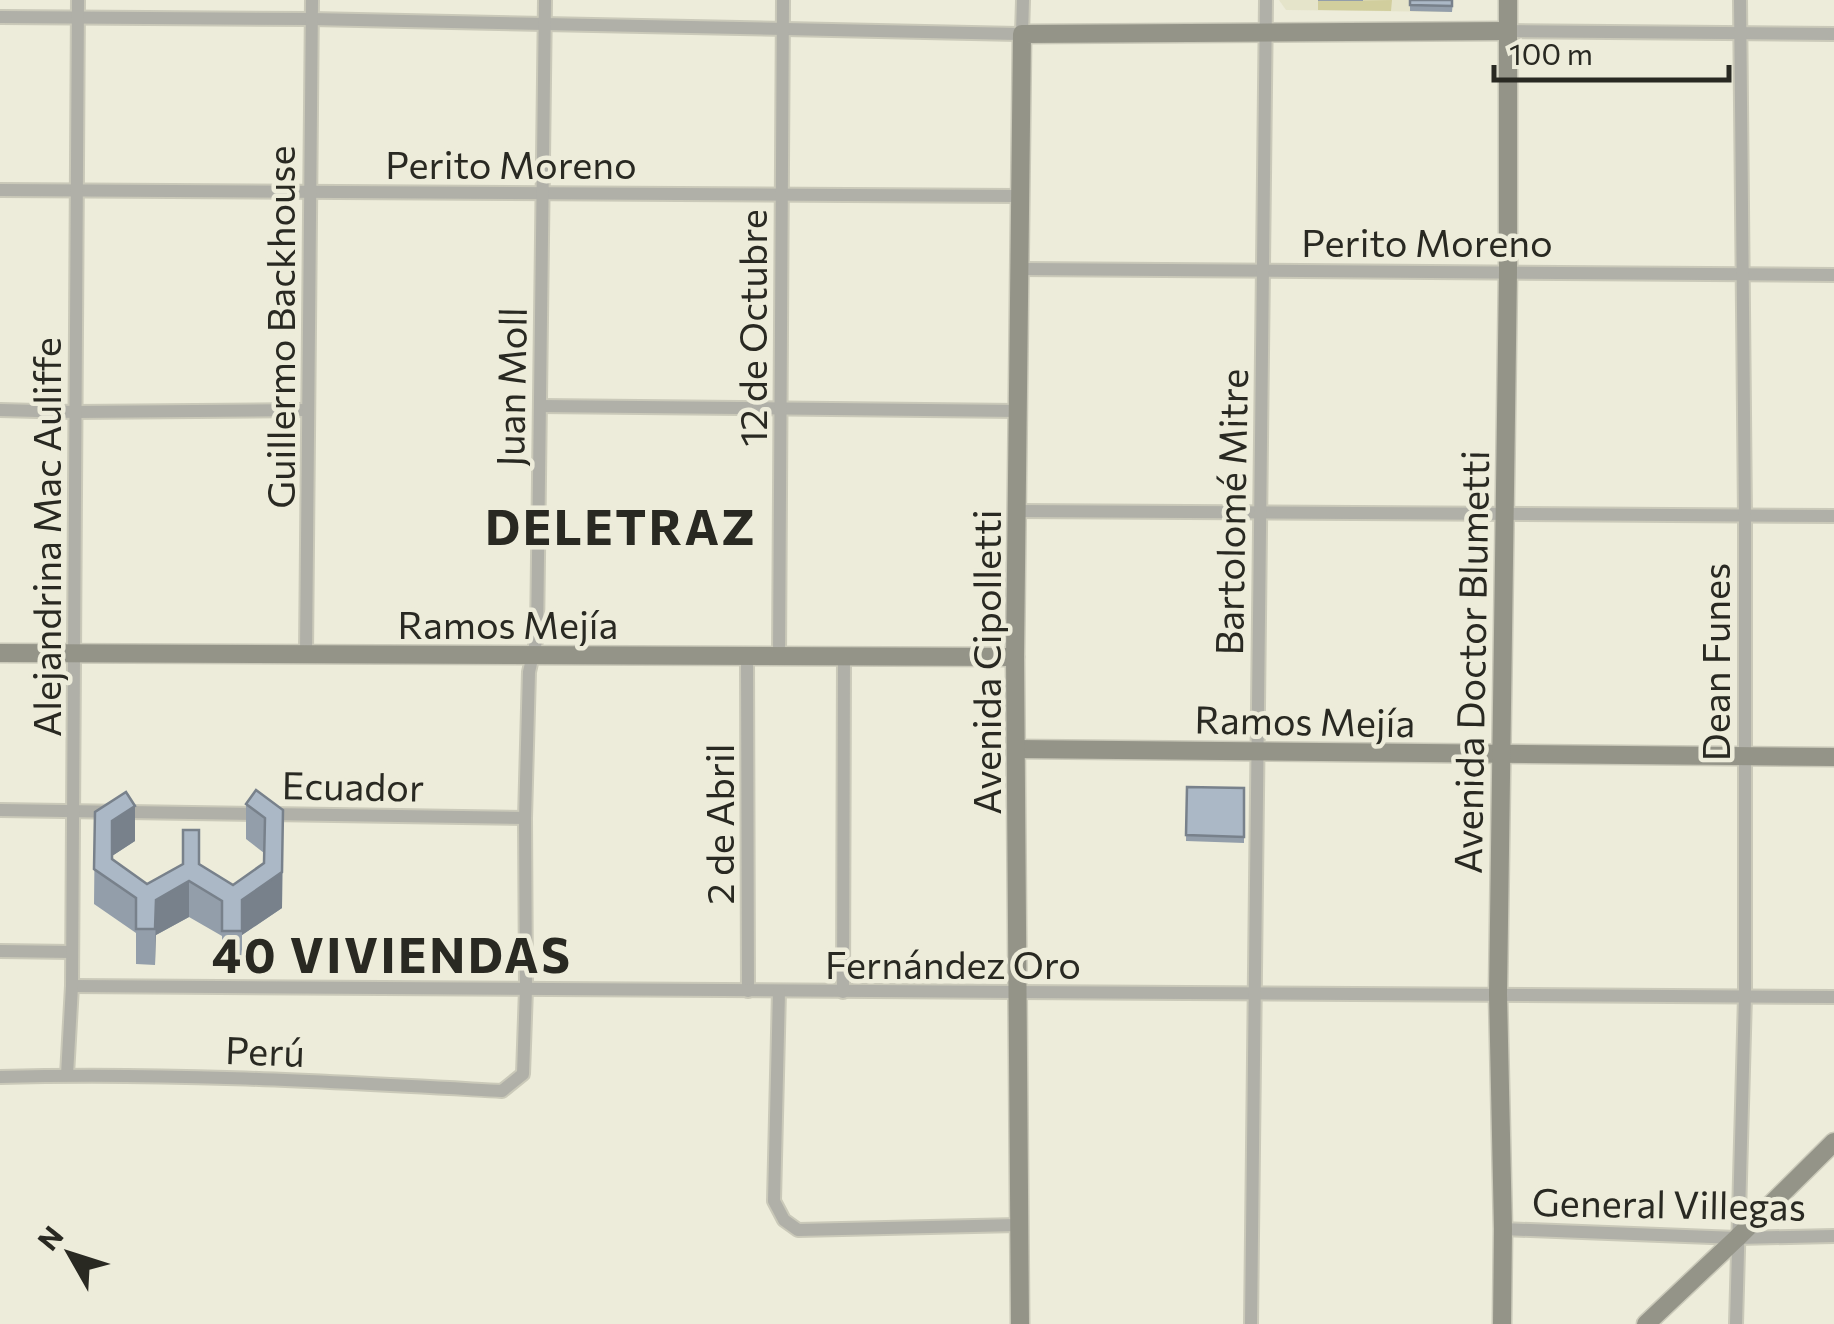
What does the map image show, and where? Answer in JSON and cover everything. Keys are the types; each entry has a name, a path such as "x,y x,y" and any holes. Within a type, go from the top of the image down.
{"street":[{"name":"Alejandrina Mac Auliffe","path":"67,1075 72,986 78,0"},
{"name":"Guillermo Backhouse","path":"306,654 312,0"},
{"name":"Juan Moll","path":"523,1074 529,672 538,636 544,0"},
{"name":"12 de Octubre","path":"779,656 783,0"},
{"name":"Avenida Cipolletti","path":"1020,1324 1016,657 1023,0"},
{"name":"Bartolomé Mitre","path":"1252,1324 1266,0"},
{"name":"Avenida Doctor Blumetti","path":"1502,1324 1498,994 1508,0"},
{"name":"Dean Funes","path":"1736,1324 1744,996 1740,0"},
{"path":"0,18 312,18 1022,34 1834,34"},
{"name":"Perito Moreno","path":"0,190 1021,196"},
{"name":"Perito Moreno","path":"1020,269 1834,275"},
{"path":"540,406 1019,411"},
{"path":"0,410 308,410"},
{"path":"1018,511 1834,516"},
{"name":"Ramos Mejía","path":"0,653 1016,657"},
{"name":"2 de Abril","path":"747,656 748,991"},
{"path":"843,992 844,656"},
{"name":"Ramos Mejía","path":"1016,749 1834,756"},
{"name":"Ecuador","path":"0,810 525,818"},
{"path":"0,951 72,952"},
{"name":"Fernández Oro","path":"72,986 1834,998"},
{"path":"779,992 774,1201 784,1220 798,1230 1019,1225"},
{"name":"Perú","path":"0,1077 288,1080 502,1090 523,1074"},
{"path":"1646,1324 1834,1142"},
{"name":"General Villegas","path":"1503,1229 1738,1238 1834,1236"}],"shaded area":[{"path":"1279,0 1453,0 1452,12 1286,10"},
{"path":"1392,0 1391,11 1318,10 1318,1"}],"building":[{"path":"1410,0 1452,0 1452,6 1410,5"},
{"path":"1187,787 1244,788 1244,837 1186,835"},
{"path":"256,790 283,810 282,872 242,900 242,931 222,931 222,901 189,881 156,900 155,929 136,929 136,898 94,869 95,812 126,792 135,806 112,821 112,859 147,884 183,864 183,830 199,830 199,864 233,885 264,863 265,818 246,804"}],"district":[{"name":"DELETRAZ","path":"621,525"},
{"name":"40 VIVIENDAS","path":"392,953"}]}
